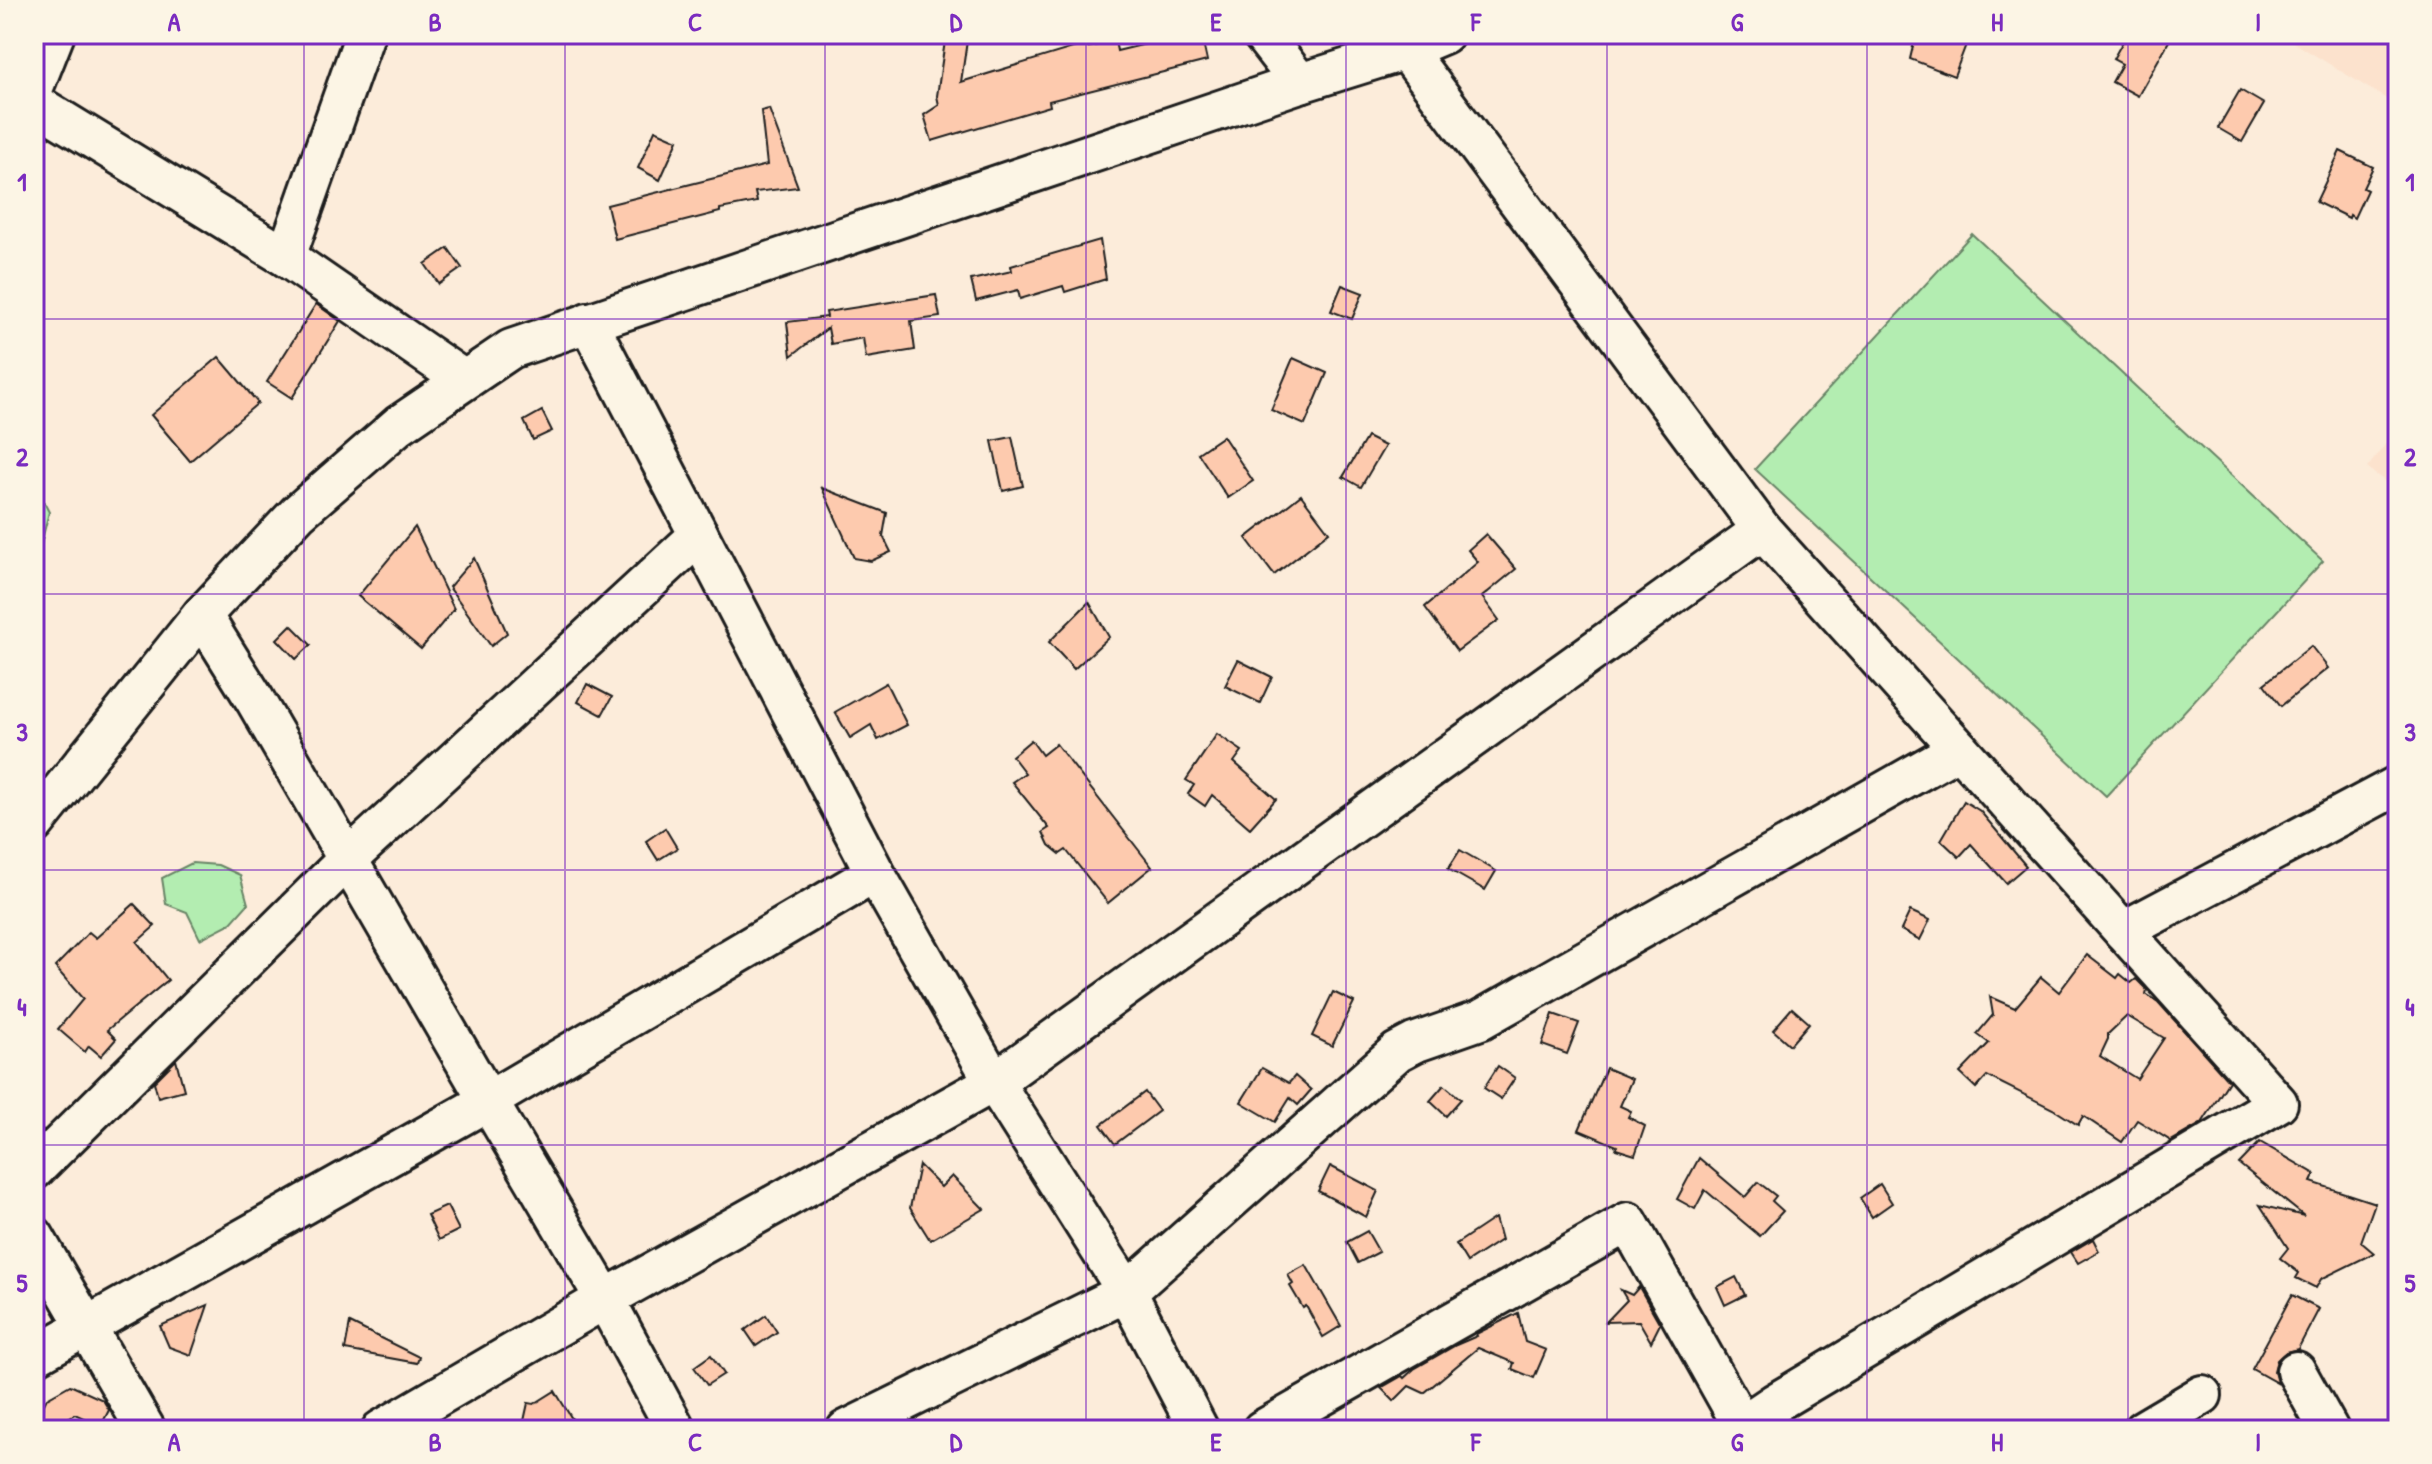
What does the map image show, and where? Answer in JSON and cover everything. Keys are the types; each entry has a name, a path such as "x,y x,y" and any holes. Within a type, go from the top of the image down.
{"street":[{"path":"34,87 55,34"},
{"path":"286,257 365,34"},
{"path":"1262,34 1300,83"},
{"path":"34,824 202,615 298,513 399,425 511,349 1406,50 1444,34"},
{"path":"1262,1430 1628,1222 1738,1428 1783,1416 2278,1103 1762,530 1406,50"},
{"path":"34,103 286,257 464,380"},
{"path":"588,322 875,873 994,1082 1127,1292 1199,1430"},
{"path":"381,1430 605,1299 994,1082 1762,530"},
{"path":"34,1170 347,860 699,535"},
{"path":"202,615 255,700 605,1299 676,1430"},
{"path":"846,1430 1127,1292 1397,1052 1480,1020 1959,749"},
{"path":"2123,931 2398,785"},
{"path":"34,1356 488,1101 875,873"},
{"path":"34,1236 146,1430"},
{"path":"2296,1371 2329,1430"},
{"path":"2143,1430 2202,1395"}],"shaded area":[{"path":"2280,34 2398,34 2398,106"},
{"path":"2398,428 2398,491 2367,468"}],"green space":[{"path":"1972,234 2323,561 2106,796 1755,469"},
{"path":"34,483 49,512 34,572"},
{"path":"192,863 218,865 240,875 248,904 231,923 200,939 187,912 166,904 162,878"}],"building":[{"path":"946,34 968,34 961,82 1089,43 1089,47 1115,41 1117,51 1187,34 1201,34 1207,61 1049,101 1050,106 932,141 924,115 939,105 937,96"},
{"path":"1916,34 1970,34 1954,76 1910,59"},
{"path":"2127,34 2173,34 2138,96 2112,82 2122,64 2113,59"},
{"path":"2240,90 2264,104 2242,142 2218,128"},
{"path":"769,109 798,187 755,192 757,202 720,209 720,212 615,239 607,205 767,165 761,111"},
{"path":"655,130 678,140 660,180 638,168"},
{"path":"2340,151 2373,167 2363,188 2367,190 2354,218 2316,202"},
{"path":"1100,240 1106,279 1065,292 1063,286 1020,299 1018,290 976,301 971,280 1012,271 1011,266"},
{"path":"448,248 462,268 439,284 425,264"},
{"path":"1342,285 1363,293 1352,319 1331,311"},
{"path":"936,295 940,317 911,321 915,350 866,358 863,338 831,344 828,328 791,356 787,322 827,317 826,312"},
{"path":"316,304 340,321 292,398 267,382"},
{"path":"219,357 258,403 190,461 151,415"},
{"path":"1293,358 1327,373 1305,425 1271,410"},
{"path":"542,411 552,431 533,440 524,421"},
{"path":"1223,436 1253,481 1228,498 1198,453"},
{"path":"1012,437 1023,486 1003,491 992,441"},
{"path":"1367,437 1385,446 1361,487 1343,477"},
{"path":"822,488 887,513 883,536 891,552 871,561 854,558"},
{"path":"1301,495 1329,532 1274,575 1246,538"},
{"path":"415,527 454,609 421,649 358,596"},
{"path":"1486,534 1516,569 1482,597 1499,620 1457,651 1425,607 1478,562 1468,550"},
{"path":"474,558 507,633 491,646 449,587"},
{"path":"1089,602 1109,637 1074,669 1049,642"},
{"path":"291,625 311,645 296,659 277,639"},
{"path":"2311,646 2328,668 2281,706 2264,684"},
{"path":"1238,660 1272,677 1260,703 1225,686"},
{"path":"886,683 907,725 878,740 871,725 850,738 835,712"},
{"path":"587,684 612,697 602,715 578,702"},
{"path":"1217,734 1242,751 1234,762 1276,799 1250,828 1212,795 1205,806 1188,794 1194,785 1186,780"},
{"path":"1031,740 1042,755 1056,744 1152,867 1108,903 1066,850 1060,854 1049,845 1043,832 1049,828 1012,782 1025,773 1012,756"},
{"path":"1964,801 1980,811 2026,866 2006,883 1971,844 1959,857 1941,840"},
{"path":"665,828 677,848 658,860 646,841"},
{"path":"1460,850 1496,871 1485,890 1448,869"},
{"path":"134,904 155,926 137,942 168,980 107,1030 116,1039 101,1056 89,1046 85,1052 58,1029 83,999 55,967 89,932 96,938"},
{"path":"1910,911 1930,920 1920,940 1901,930"},
{"path":"2087,955 2117,978 2120,974 2131,983 2136,979 2147,990 2146,994 2158,1002 2229,1081 2202,1123 2171,1141 2137,1120 2122,1142 2083,1116 2078,1125 1987,1076 1976,1088 1960,1073 1989,1043 1977,1034 1993,1015 1990,997 2015,1008 2041,977 2059,992","holes":["2127,1016 2164,1038 2137,1079 2100,1056 2108,1034"]},
{"path":"1333,992 1354,1002 1332,1046 1312,1036"},
{"path":"1792,1008 1809,1023 1790,1045 1773,1030"},
{"path":"1553,1014 1579,1023 1567,1054 1542,1045"},
{"path":"176,1060 184,1090 158,1097 154,1082"},
{"path":"1498,1066 1515,1078 1501,1099 1484,1088"},
{"path":"1262,1068 1289,1083 1295,1076 1311,1090 1298,1105 1290,1098 1275,1122 1241,1102"},
{"path":"1606,1068 1632,1079 1620,1106 1631,1111 1628,1117 1645,1126 1635,1155 1579,1130"},
{"path":"1444,1085 1461,1099 1446,1116 1430,1101"},
{"path":"1145,1092 1159,1111 1115,1144 1101,1125"},
{"path":"2260,1142 2315,1174 2311,1182 2375,1203 2361,1242 2374,1253 2321,1279 2316,1288 2296,1278 2299,1273 2280,1258 2288,1248 2260,1205 2304,1216 2239,1164"},
{"path":"1699,1158 1745,1197 1758,1182 1776,1196 1772,1201 1783,1211 1760,1236 1705,1190 1695,1209 1677,1199"},
{"path":"919,1165 941,1187 952,1176 984,1209 930,1240 910,1208"},
{"path":"1330,1166 1378,1191 1366,1217 1318,1191"},
{"path":"1880,1184 1892,1203 1872,1217 1860,1198"},
{"path":"447,1206 459,1230 439,1240 427,1215"},
{"path":"1495,1218 1501,1240 1467,1262 1456,1244"},
{"path":"1367,1231 1379,1252 1358,1263 1347,1242"},
{"path":"2093,1239 2099,1251 2078,1263 2071,1252"},
{"path":"1306,1265 1341,1326 1323,1337 1306,1306 1303,1308 1290,1286 1293,1284 1288,1275"},
{"path":"1736,1277 1745,1295 1725,1305 1717,1287"},
{"path":"1639,1287 1660,1324 1651,1342 1639,1321 1606,1322 1627,1300 1621,1290 1632,1295"},
{"path":"2292,1295 2319,1309 2298,1349 2286,1352 2277,1360 2274,1371 2277,1383 2252,1369"},
{"path":"208,1305 191,1355 169,1347 160,1326"},
{"path":"1518,1313 1525,1342 1546,1350 1534,1378 1512,1369 1514,1363 1478,1348 1424,1393 1409,1386 1394,1401 1381,1388 1402,1376 1404,1378 1456,1345"},
{"path":"766,1315 777,1332 756,1346 745,1330"},
{"path":"350,1323 419,1357 417,1363 345,1350"},
{"path":"711,1355 724,1374 707,1385 694,1367"},
{"path":"70,1385 103,1400 109,1410 101,1426 75,1414 47,1430 34,1430 47,1398"},
{"path":"555,1391 572,1419 553,1430 522,1430 528,1403 534,1404"}]}
